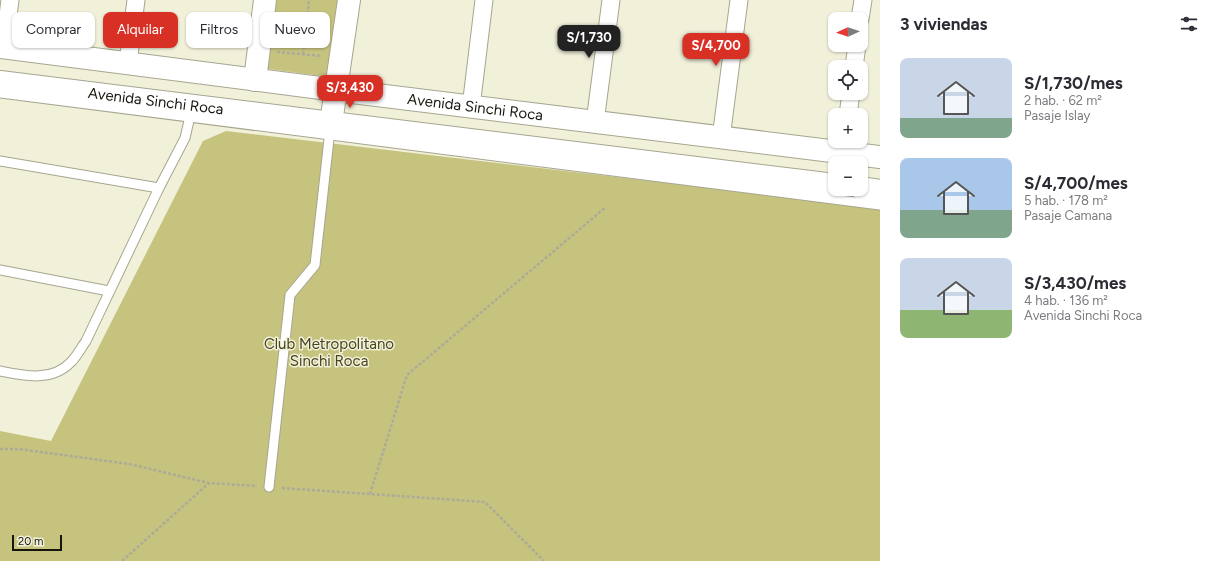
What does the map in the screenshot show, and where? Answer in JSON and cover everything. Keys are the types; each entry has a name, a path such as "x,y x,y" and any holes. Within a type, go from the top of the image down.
{"main road":[{"path":"255,80 265,0"},
{"path":"330,129 349,0"},
{"name":"Avenida Sinchi Roca","path":"2,47 721,138 828,146"},
{"path":"191,111 194,72"},
{"name":"Avenida Sinchi Roca","path":"0,82 191,111 660,170 828,184"},
{"name":"Avenida Sinchi Roca","path":"848,148 880,157"},
{"path":"868,189 880,191"}],"street":[{"path":"2,47 10,0"},
{"path":"128,63 136,0"},
{"path":"471,107 484,0"},
{"path":"595,122 611,0"},
{"path":"721,138 739,0"},
{"path":"861,12 863,0"}],"lane":[{"path":"0,94 191,111 185,138 109,291 86,341 72,361 60,371 45,375 30,377 0,371"},
{"path":"269,487 290,295 315,266 330,129"},
{"path":"0,161 160,188"},
{"path":"660,170 880,205"},
{"path":"0,270 109,291"}],"path":[{"path":"303,54 309,0"},
{"path":"259,50 340,58"},
{"path":"370,494 407,375 606,207"},
{"path":"0,449 19,449 129,464 209,483 486,502 544,561"},
{"path":"122,561 209,483"}],"green space":[{"path":"269,0 339,0 329,77 261,68 263,48 330,48 330,12 268,12"},
{"name":"Club Metropolitano Sinchi Roca","path":"226,131 880,208 880,561 0,561 0,431 51,441 203,141"}]}
